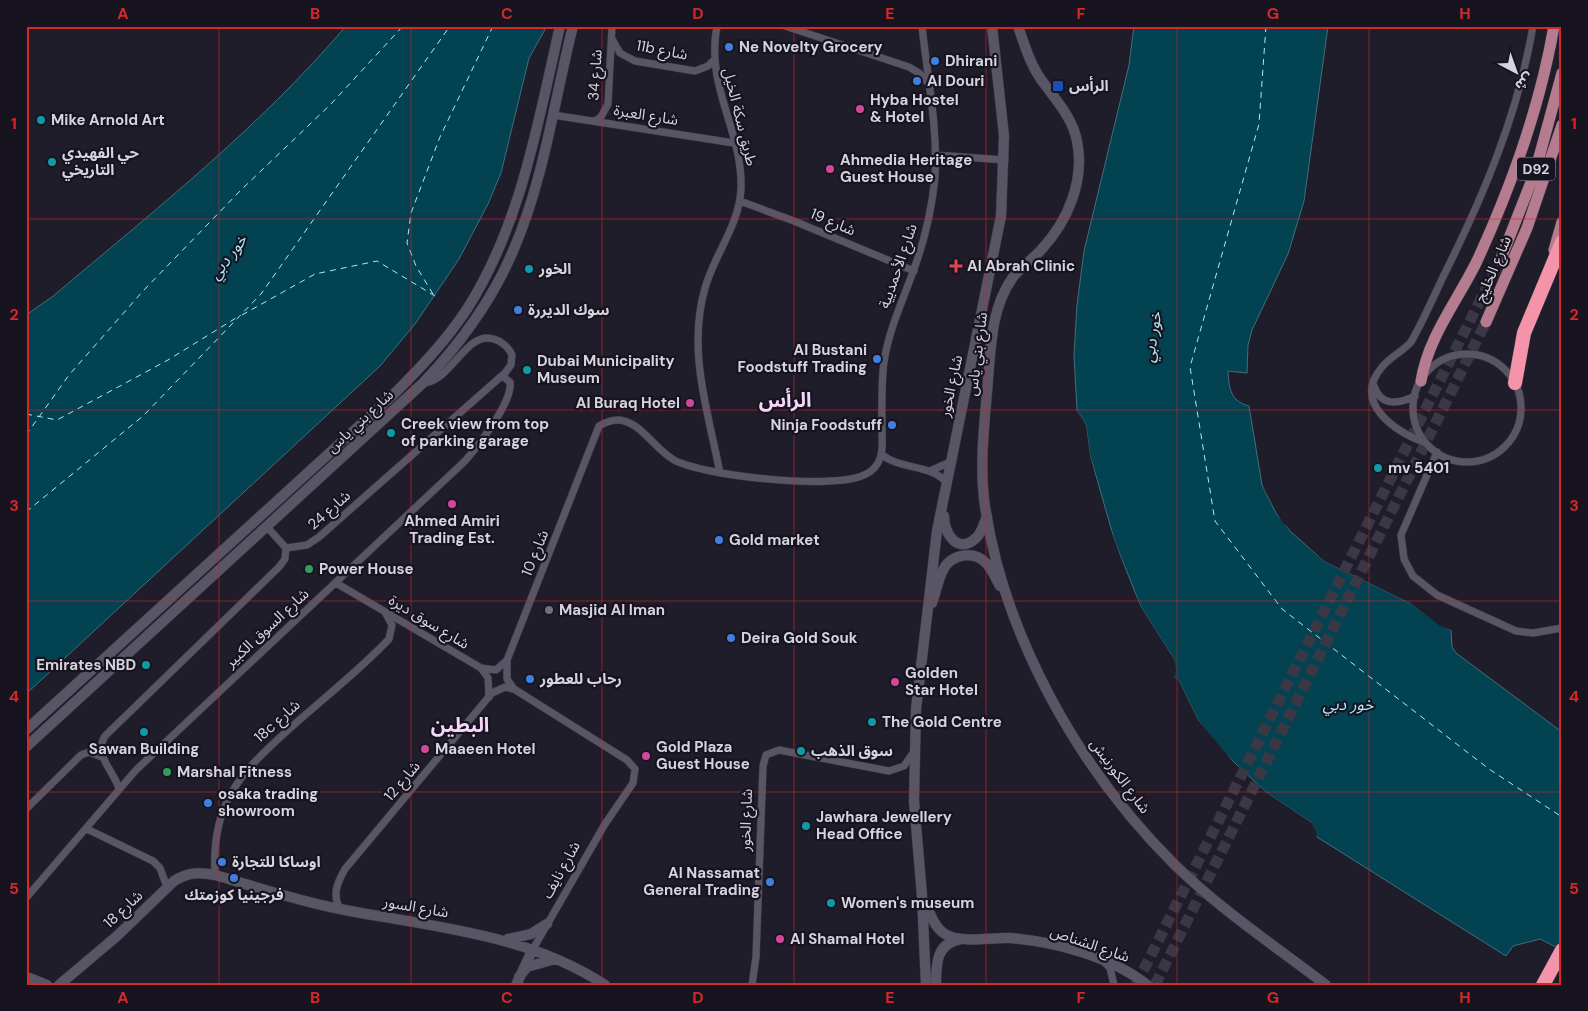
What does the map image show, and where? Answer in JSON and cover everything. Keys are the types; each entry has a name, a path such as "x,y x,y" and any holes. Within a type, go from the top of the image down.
{"highway":[{"path":"1515,383 1524,333 1562,242"},
{"path":"1543,985 1562,950"}],"main road":[{"name":"شارع بني ياس","path":"26,730 393,395 442,342 467,308 498,249 520,187 560,26"},
{"name":"شارع بني ياس","path":"26,747 423,383 450,354 488,301 508,264 524,224 553,115 573,26"},
{"name":"شارع الخور","path":"926,985 922,896 915,822 913,753 918,682 945,488 998,234 1004,160 1003,112 992,26"},
{"name":"شارع بني ياس","path":"987,516 982,458 994,321 1006,289 1015,275 1042,250 1062,222 1070,207 1079,174 1077,139 1072,124 1034,68 1018,26"},
{"path":"1421,381 1430,349 1479,257 1511,179 1535,104 1554,26"},
{"name":"شارع الخليج","path":"1500,261 1535,172 1562,73"},
{"name":"شارع الخليج","path":"1527,228 1562,125"},
{"name":"شارع الخليج","path":"1486,322 1562,151"},
{"path":"1551,269 1562,222"},
{"path":"488,301 483,303 479,298 497,263 498,249"},
{"path":"442,342 451,338 454,340 450,354"},
{"path":"945,488 945,530 953,540 965,543 976,538 987,516"},
{"name":"شارع الكورنيش","path":"987,516 998,562 1028,649 1054,704 1086,756 1126,811 1156,845 1204,891 1326,985"},
{"path":"925,626 944,569 956,557 964,555 972,555 987,563 1012,607"},
{"name":"شارع 18","path":"58,984 117,936 167,887 181,876 189,874 215,875"},
{"name":"شارع السور","path":"215,875 340,910 502,939 557,958 605,985"},
{"name":"شارع الشناص","path":"922,896 939,929 946,934 962,939 1010,938 1058,946 1132,974 1147,985"},
{"path":"502,939 526,936 547,924"},
{"path":"936,985 936,966 941,951 954,940 962,939"},
{"name":"شارع نايف","path":"518,981 532,950"},
{"path":"518,981 527,967 557,958"},
{"path":"31,979 47,985"}],"street":[{"name":"شارع 34","path":"595,121 606,111 608,104 612,26"},
{"name":"طريق سكة الخيل","path":"717,26 713,61 740,173 740,201 730,234 706,286 697,328 697,364 720,473"},
{"path":"785,26 909,67 928,82"},
{"name":"شارع الأحمديية","path":"881,454 882,381 887,346 900,303 914,271 927,229 933,193 935,155 922,26"},
{"path":"1426,443 1415,421 1415,396 1421,381 1431,368 1445,359 1469,354 1492,360 1506,370 1515,383 1521,400 1521,416 1516,432 1500,450 1486,458 1471,462 1452,459 1437,452 1426,443 1380,416 1373,400 1374,384 1382,367 1402,352 1414,336 1472,218 1507,128 1525,68 1533,26"},
{"name":"11b شارع","path":"612,39 620,53 635,61 695,71 708,66 713,61"},
{"name":"شارع العبرة","path":"553,115 734,143"},
{"path":"935,155 1004,160"},
{"name":"شارع 19","path":"740,201 794,221 914,271"},
{"name":"شارع 24","path":"286,548 307,545 319,537 502,376 511,365 510,350 488,336 473,344 440,377 430,383 423,383"},
{"name":"شارع السوق الكبير","path":"26,898 119,789 146,761 450,477 480,444 492,425 510,390 510,382 502,376"},
{"path":"1374,384 1380,396 1388,402 1402,402 1415,396"},
{"name":"شارع 10","path":"507,660 599,426 606,422 623,420 636,428 653,445 672,459 696,468 720,473"},
{"path":"1437,452 1401,534 1404,559 1413,576 1437,595 1516,631 1533,633 1562,628"},
{"path":"874,468 881,454 893,462 930,471 945,488"},
{"path":"720,473 769,479 853,479 861,477 874,468 893,462"},
{"path":"930,471 950,462"},
{"path":"119,789 114,776 102,757 100,746 109,731 279,567 285,559 286,548 267,527"},
{"name":"شارع سوق ديرة","path":"336,583 480,668"},
{"name":"18c شارع","path":"215,875 217,831 225,804 235,786 256,759 389,639 392,625 385,612"},
{"path":"480,668 496,670 507,660"},
{"path":"507,660 506,672 514,689"},
{"path":"480,668 488,678 489,697"},
{"name":"شارع 12","path":"340,910 335,895 336,886 346,869 489,697 500,688 514,689"},
{"name":"شارع نايف","path":"514,689 627,760 633,766 635,773 633,783 604,824 532,950"},
{"name":"شارع الخور","path":"752,985 757,942 763,766 766,755 779,750 890,771 904,766 913,753"},
{"path":"26,809 81,756 89,752 102,757"},
{"path":"87,828 153,861 165,877 167,887"},
{"path":"1104,962 1110,968 1114,985"}],"water":[{"name":"خور دبي","path":"346,26 547,26 529,58 501,173 488,204 459,259 415,324 380,366 26,694 26,315 52,297 205,168 277,100"},
{"name":"خور دبي","path":"1134,26 1328,26 1304,201 1288,254 1252,330 1248,345 1247,373 1228,371 1230,388 1238,401 1249,406 1262,485 1276,513 1291,532 1324,561 1410,603 1440,625 1451,630 1452,647 1456,653 1562,732 1562,950 1540,939 1513,946 1506,956 1317,837 1312,823 1267,793 1219,748 1198,720 1178,679 1173,677 1174,659 1141,607 1115,542 1090,455 1086,425 1077,410 1074,355 1077,305 1084,251 1129,65"}],"pier":[{"path":"1077,410 1086,425 1090,455 1105,514 1130,583 1141,607 1174,659 1176,670 1174,677 1178,679 1198,720 1239,769 1267,793 1312,823 1317,834 1316,839 1310,825 1266,795 1237,771 1195,722 1176,681 1171,678 1173,670 1171,660 1139,608 1128,584 1103,514 1088,456 1084,425"},
{"path":"1262,485 1284,520 1325,558 1411,601 1442,623 1451,627 1451,630 1440,626 1410,603 1324,561 1282,522"}],"ferry route":[{"path":"26,435 69,375 143,291 241,190 331,104 403,26"},
{"path":"26,512 143,416 261,294 450,26"},
{"path":"433,294 416,266 407,243 411,213 440,137 493,26"},
{"path":"1266,26 1259,124 1190,367 1215,521 1282,609 1489,769 1562,817"},
{"path":"242,315 315,274 377,261 435,296"},
{"path":"26,414 57,420 168,360 236,318"}],"tunnel":[{"path":"1136,985 1500,261"},
{"path":"1155,985 1486,322"}],"place":[{"name":"Ne Novelty Grocery","path":"729,47"},
{"name":"Dhirani","path":"935,61"},
{"name":"Al Douri","path":"917,81"},
{"name":"الرأس","path":"1058,86"},
{"name":"Hyba Hostel & Hotel","path":"860,109"},
{"name":"Mike Arnold Art","path":"41,120"},
{"name":"حي الفهيدي التاريخي","path":"52,162"},
{"name":"Ahmedia Heritage Guest House","path":"830,169"},
{"name":"Al Abrah Clinic","path":"956,266"},
{"name":"الخور","path":"529,269"},
{"name":"سوك الديررة","path":"518,310"},
{"name":"Al Bustani Foodstuff Trading","path":"877,359"},
{"name":"Dubai Municipality Museum","path":"527,370"},
{"name":"Al Buraq Hotel","path":"690,403"},
{"name":"Ninja Foodstuff","path":"892,425"},
{"name":"Creek view from top of parking garage","path":"391,433"},
{"name":"mv 5401","path":"1378,468"},
{"name":"Ahmed Amiri Trading Est.","path":"452,504"},
{"name":"Gold market","path":"719,540"},
{"name":"Power House","path":"309,569"},
{"name":"Masjid Al Iman","path":"549,610"},
{"name":"Deira Gold Souk","path":"731,638"},
{"name":"Emirates NBD","path":"146,665"},
{"name":"رحاب للعطور","path":"530,679"},
{"name":"Golden Star Hotel","path":"895,682"},
{"name":"The Gold Centre","path":"872,722"},
{"name":"Sawan Building","path":"144,732"},
{"name":"Maaeen Hotel","path":"425,749"},
{"name":"سوق الذهب","path":"801,751"},
{"name":"Gold Plaza Guest House","path":"646,756"},
{"name":"Marshal Fitness","path":"167,772"},
{"name":"osaka trading showroom","path":"208,803"},
{"name":"Jawhara Jewellery Head Office","path":"806,826"},
{"name":"اوساكا للتجارة","path":"222,862"},
{"name":"فرجينيا كوزمتك","path":"234,878"},
{"name":"Al Nassamat General Trading","path":"770,882"},
{"name":"Women's museum","path":"831,903"},
{"name":"Al Shamal Hotel","path":"780,939"}],"district":[{"name":"الرأس","path":"785,400"},
{"name":"البطين","path":"460,725"}]}
